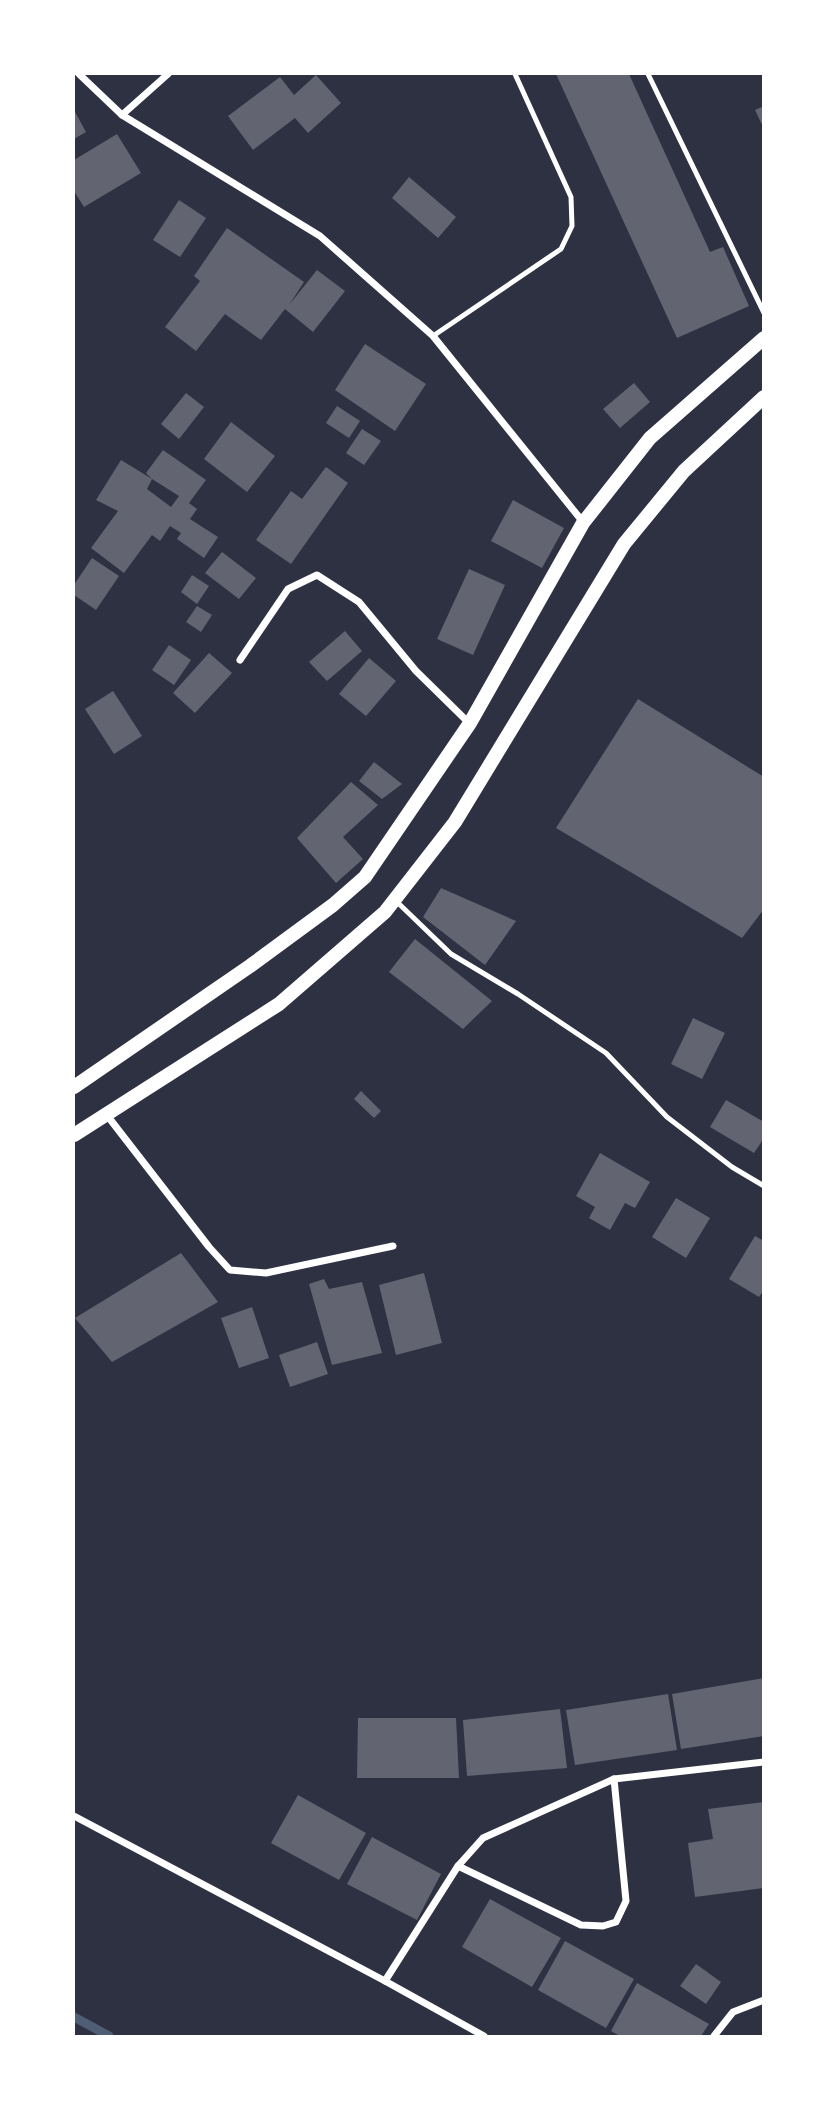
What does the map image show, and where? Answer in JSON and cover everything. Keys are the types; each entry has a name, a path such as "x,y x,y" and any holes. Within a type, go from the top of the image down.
{"main road":[{"path":"74,1087 250,966 334,905 365,877 470,723 583,523 650,438 764,338"},
{"path":"74,1135 279,1004 385,912 455,822 624,544 684,471 764,397"}],"street":[{"path":"79,74 122,115 320,236 433,336 583,523"},
{"path":"122,115 168,74"},
{"path":"240,660 288,589 317,575 359,602 416,671 470,723"},
{"path":"106,1113 209,1247 230,1270 266,1273 393,1246"},
{"path":"386,1981 458,1866 484,1838 614,1779 764,1762"},
{"path":"458,1866 581,1924 603,1926 615,1922 626,1901 614,1779"},
{"path":"74,1816 386,1981 484,2036"},
{"path":"714,2036 733,2012 764,2000"}],"lane":[{"path":"433,336 561,249 572,226 571,197 515,74"},
{"path":"648,74 764,313"},
{"path":"395,899 451,954 518,994 607,1053 667,1117 732,1167 764,1186"}],"building":[{"path":"556,74 629,74 710,252 723,247 749,306 677,338"},
{"path":"316,75 341,103 308,133 295,118 253,150 228,116 280,77 294,95"},
{"path":"764,106 764,129 755,110"},
{"path":"74,110 86,132 74,139"},
{"path":"117,134 141,173 84,207 74,191 74,160"},
{"path":"409,177 456,217 438,238 392,198"},
{"path":"179,200 206,218 180,257 153,240"},
{"path":"227,228 304,282 289,305 317,270 345,291 313,332 285,309 261,340 225,314 196,351 165,327 200,281 194,276"},
{"path":"365,344 426,384 395,431 335,390"},
{"path":"634,383 650,402 620,428 603,409"},
{"path":"186,393 204,407 179,439 161,424"},
{"path":"337,406 360,421 349,438 326,423"},
{"path":"231,422 275,456 247,492 204,459"},
{"path":"362,429 381,441 364,465 346,453"},
{"path":"163,450 206,480 189,503 197,509 190,519 218,537 204,558 177,539 181,533 170,526 160,541 152,535 124,573 91,548 118,511 96,500 121,460 152,479 146,473","holes":["152,479 179,496 171,507 147,489"]},
{"path":"326,467 348,483 291,564 256,540 291,491 302,499"},
{"path":"513,500 564,528 542,568 491,541"},
{"path":"222,552 256,578 239,599 205,573"},
{"path":"92,558 119,576 96,610 74,595 74,585"},
{"path":"469,569 505,585 473,655 437,639"},
{"path":"192,575 209,586 197,604 181,592"},
{"path":"197,606 212,615 201,632 186,622"},
{"path":"345,631 362,651 327,681 309,662"},
{"path":"169,645 191,660 174,685 152,670"},
{"path":"209,653 232,673 195,713 173,693"},
{"path":"369,658 396,681 366,716 339,694"},
{"path":"113,691 142,736 114,754 85,709"},
{"path":"638,699 764,777 764,909 742,938 556,828"},
{"path":"374,762 402,784 382,799 359,781"},
{"path":"351,782 378,805 343,837 363,859 336,883 297,838"},
{"path":"441,888 516,921 485,965 423,917"},
{"path":"415,939 492,1001 463,1029 389,972"},
{"path":"693,1018 725,1033 702,1079 671,1064"},
{"path":"361,1091 381,1111 374,1118 354,1099"},
{"path":"726,1100 764,1122 764,1138 754,1153 710,1127"},
{"path":"600,1153 650,1182 635,1208 625,1203 610,1230 589,1218 595,1207 576,1196"},
{"path":"676,1198 710,1218 686,1258 652,1237"},
{"path":"755,1236 764,1241 764,1290 759,1297 729,1279"},
{"path":"181,1253 218,1302 112,1362 75,1318"},
{"path":"424,1273 442,1343 396,1355 379,1285"},
{"path":"324,1279 329,1289 362,1282 382,1353 332,1365 309,1284"},
{"path":"252,1307 269,1358 239,1368 221,1318"},
{"path":"317,1342 328,1374 290,1387 279,1355"},
{"path":"764,1678 764,1736 681,1749 672,1694"},
{"path":"668,1694 677,1750 575,1765 566,1710"},
{"path":"560,1709 567,1768 467,1776 463,1720"},
{"path":"358,1718 456,1718 459,1778 357,1778"},
{"path":"298,1795 366,1833 339,1880 271,1843"},
{"path":"764,1802 764,1888 695,1897 688,1843 713,1839 708,1809"},
{"path":"372,1837 441,1874 417,1920 347,1884"},
{"path":"490,1899 561,1938 532,1987 462,1947"},
{"path":"565,1941 634,1979 606,2028 538,1990"},
{"path":"696,1964 721,1982 706,2004 680,1986"},
{"path":"637,1983 709,2024 701,2036 620,2036 611,2031"}],"waterway":[{"path":"74,2017 109,2036"}]}
